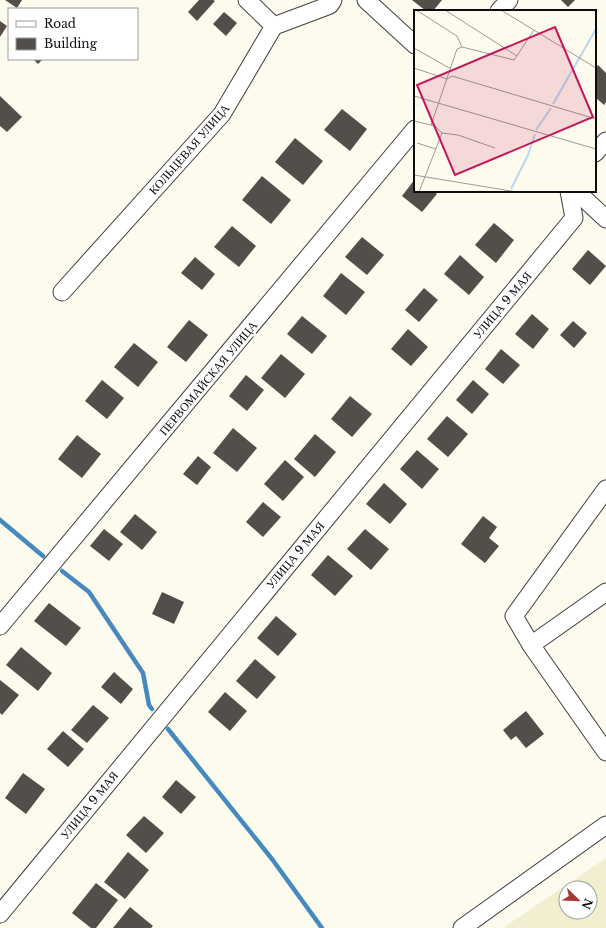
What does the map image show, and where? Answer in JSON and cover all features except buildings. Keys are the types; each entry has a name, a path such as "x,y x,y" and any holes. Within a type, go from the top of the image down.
{"street":[{"path":"247,0 274,26 330,5 333,0"},
{"path":"366,0 414,44"},
{"path":"500,10 509,0"},
{"name":"КОЛЬЦЕВАЯ УЛИЦА","path":"62,292 222,114 274,26"},
{"name":"ПЕРВОМАЙСКАЯ УЛИЦА","path":"0,626 414,130"},
{"path":"596,152 606,141"},
{"name":"УЛИЦА 9 МАЯ","path":"0,914 574,218 569,192"},
{"path":"577,192 606,219"},
{"path":"606,489 514,616 531,645 606,752"},
{"path":"531,645 606,592"},
{"path":"462,928 606,825"}],"shaded area":[{"path":"606,858 606,928 503,928 558,891 558,920 598,920 598,880 574,880"}],"waterway":[{"path":"0,520 43,556"},
{"path":"62,571 89,592 143,673 149,705 152,709"},
{"path":"168,729 272,859 322,928"}]}
